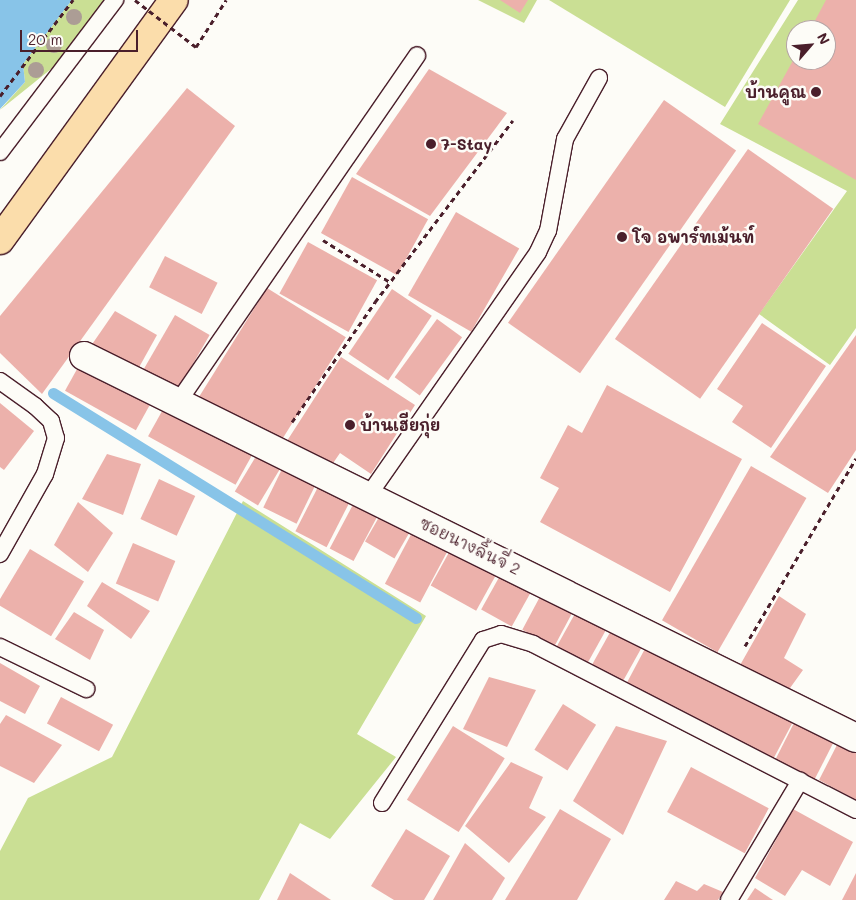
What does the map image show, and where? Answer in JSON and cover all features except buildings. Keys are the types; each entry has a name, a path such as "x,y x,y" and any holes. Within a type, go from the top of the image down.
{"main road":[{"path":"0,240 174,0"}],"street":[{"name":"ซอยนางลิ้นจี่ 2","path":"84,356 856,738"}],"lane":[{"path":"0,152 115,0"},
{"path":"178,402 417,55"},
{"path":"368,496 538,252 548,231 565,139 599,78"},
{"path":"0,381 35,406 51,421 56,438 45,474 0,554"},
{"path":"382,803 483,640 501,634 533,644 856,810"},
{"path":"0,647 86,689"},
{"path":"729,900 800,781"}],"path":[{"path":"0,96 73,0"},
{"path":"135,0 196,47 226,0"},
{"path":"273,449 390,282 513,120"},
{"path":"299,226 390,282"},
{"path":"728,674 856,458"}],"green space":[{"path":"72,0 104,0 56,65 0,110 25,82 23,64"},
{"path":"478,0 537,0 524,23"},
{"path":"549,0 790,0 725,107"},
{"path":"798,0 856,0 856,328 830,365 759,314 847,191 720,124"},
{"path":"243,501 426,616 357,734 396,757 330,839 300,823 259,900 0,900 0,851 28,798 112,757"}],"water":[{"path":"0,0 72,0 23,64 25,82 0,109"}],"waterway":[{"path":"53,393 416,618"}],"place":[{"name":"บ้านคูณ","path":"816,92"},
{"name":"7-Stay","path":"431,144"},
{"name":"โจ อพาร์ทเม้นท์","path":"622,237"},
{"name":"บ้านเฮียกุ่ย","path":"350,425"}]}
